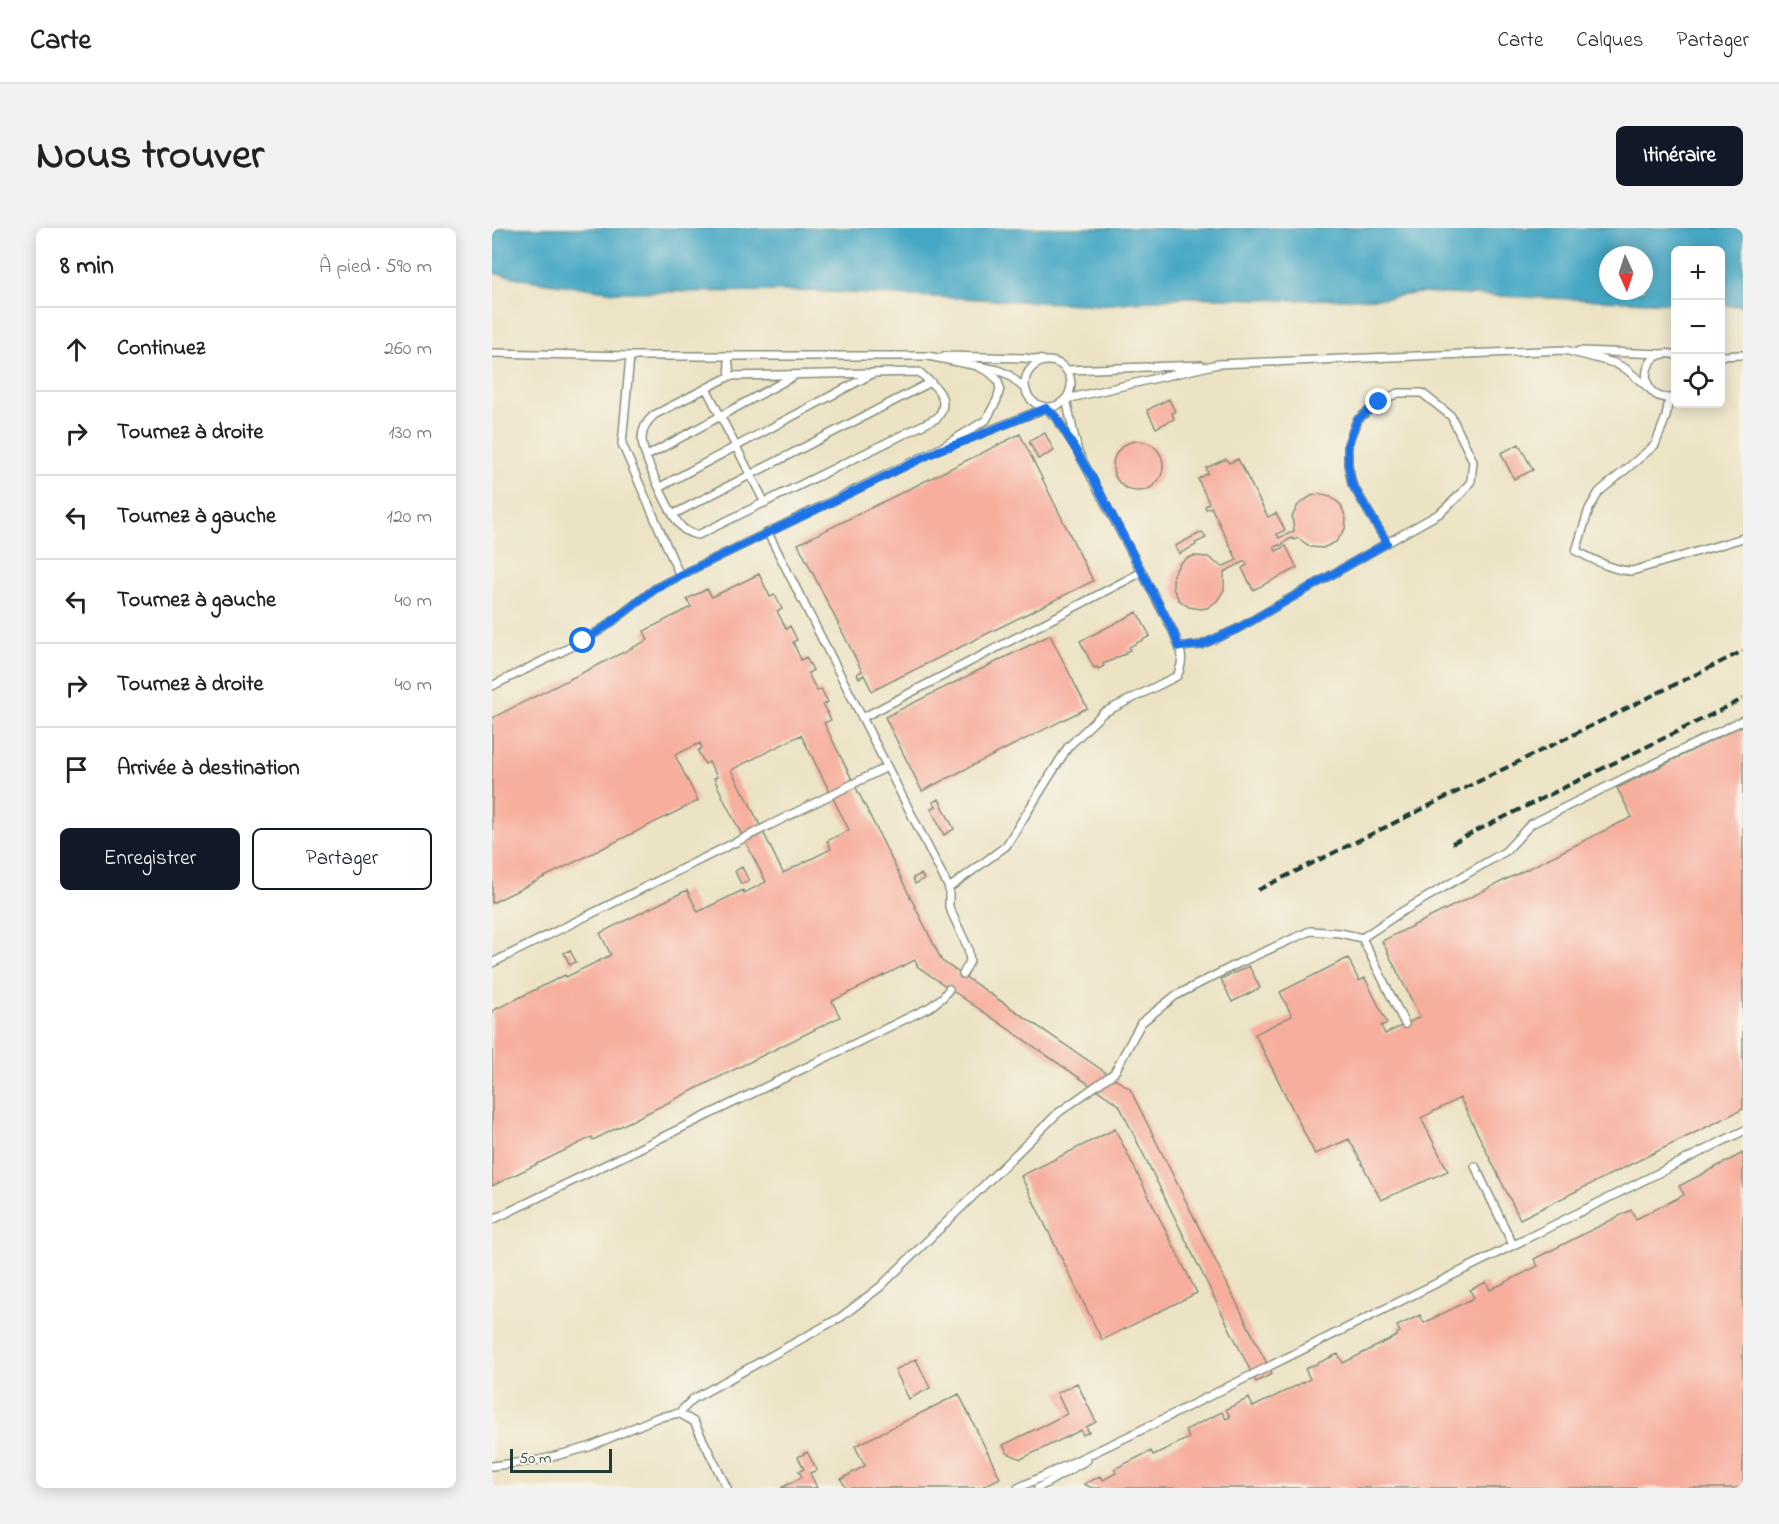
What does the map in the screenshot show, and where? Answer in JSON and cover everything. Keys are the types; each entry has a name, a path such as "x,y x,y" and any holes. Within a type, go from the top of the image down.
{"lane":[{"path":"1565,350 1614,363 1626,369 1655,394 1671,398"},
{"path":"1067,370 1565,350 1671,354"},
{"path":"492,353 630,356 976,356 1046,361 1061,364 1070,377 1070,392 1066,399 1078,452"},
{"path":"1650,389 1646,382 1647,368 1656,356 1664,354"},
{"path":"1725,356 1743,355"},
{"path":"630,356 622,444 680,576"},
{"path":"728,356 730,376"},
{"path":"919,357 919,372"},
{"path":"928,357 998,370 1009,375 1024,388"},
{"path":"949,888 1006,846 1068,747 1103,713 1177,676 1182,665 1182,655 1173,631 1078,452 1056,417 1046,408 1032,402 1027,396 1024,380 1032,367 1046,361"},
{"path":"939,450 1053,407 1066,399 1218,364"},
{"path":"492,686 583,641 656,588 939,450 986,420 997,400 1000,388 997,379 975,365"},
{"path":"919,372 938,388 943,404 942,411 937,418 765,503 698,535 690,534 680,525 647,456 642,439 648,420 730,376 796,375 919,372"},
{"path":"660,487 873,373"},
{"path":"647,456 796,375"},
{"path":"674,514 931,382"},
{"path":"706,388 765,503"},
{"path":"1179,647 1201,645 1237,629 1440,513 1462,493 1471,482 1473,461 1450,416 1422,393 1398,393 1379,402 1357,420 1348,444 1348,464 1352,484 1387,543"},
{"path":"1671,401 1655,445 1599,492 1589,509 1576,551 1604,564 1632,571 1743,538"},
{"path":"768,533 949,888 949,907 968,948 970,961 963,974"},
{"path":"862,718 1142,572"},
{"path":"492,1466 540,1460 589,1447 656,1418 679,1413 693,1399 841,1317 880,1287 1058,1113 1114,1073 1141,1023 1175,996 1239,963 1310,931 1340,933 1362,938 1398,914 1506,851 1531,824 1743,720"},
{"path":"492,963 887,767"},
{"path":"1362,938 1405,1024"},
{"path":"492,1220 930,1007 949,989"},
{"path":"1018,1488 1133,1434 1743,1131"},
{"path":"1474,1166 1513,1245"},
{"path":"679,1413 694,1422 727,1488"},
{"path":"1038,1488 1133,1434"}],"water":[{"path":"492,228 1743,228 1743,306 1725,305 1725,246 1671,246 1671,303 1419,293 1385,298 1288,300 1184,297 1101,305 809,291 615,292 492,273"}],"building":[{"path":"1169,399 1175,412 1172,413 1174,419 1156,428 1147,410"},
{"path":"1045,433 1054,451 1038,459 1029,441"},
{"path":"1020,434 1093,581 872,691 864,675 859,678 857,674 862,671 798,544"},
{"path":"1138,441 1147,443 1158,452 1163,466 1161,475 1152,486 1138,491 1129,489 1118,480 1113,466 1115,457 1124,446"},
{"path":"1519,444 1533,470 1514,479 1501,453"},
{"path":"1226,459 1229,463 1238,459 1268,517 1276,513 1285,530 1277,534 1279,538 1294,531 1292,517 1298,505 1311,496 1320,494 1331,497 1341,505 1346,519 1345,529 1336,542 1323,548 1311,547 1298,538 1294,540 1292,538 1274,547 1276,551 1286,546 1297,568 1253,590 1242,568 1247,565 1245,561 1224,572 1224,590 1217,601 1207,608 1189,607 1179,600 1173,588 1173,575 1180,563 1194,556 1208,557 1222,567 1237,560 1211,507 1206,509 1205,506 1209,503 1198,479 1208,473 1206,468"},
{"path":"1202,532 1206,538 1179,554 1175,546"},
{"path":"759,574 770,597 775,595 782,609 777,611 786,629 790,626 797,640 793,642 801,660 806,657 813,670 808,673 817,691 821,689 828,702 823,705 831,720 824,723 942,961 1130,1089 1272,1374 1256,1382 1119,1105 918,967 915,960 832,1001 840,1017 593,1140 592,1137 492,1186 492,1011 611,955 600,933 687,890 698,912 743,890 744,893 766,882 725,802 714,778 717,777 709,762 705,764 698,751 702,748 700,743 675,755 698,801 492,903 492,718 648,640 644,631 691,607 687,599 707,589 712,597","holes":["801,735 849,830 827,841 831,849 783,873 731,770"]},
{"path":"1137,612 1150,636 1129,647 1130,650 1125,652 1126,654 1103,664 1104,666 1098,669 1094,668 1080,641"},
{"path":"1050,635 1087,708 922,791 885,717"},
{"path":"1743,725 1743,1109 1520,1219 1460,1098 1421,1118 1448,1171 1381,1200 1349,1139 1315,1154 1255,1034 1292,1016 1280,992 1348,958 1359,981 1365,978 1387,1023 1381,1026 1385,1034 1420,1017 1382,941 1632,817 1617,788"},
{"path":"939,799 954,829 944,835 931,809 936,806 933,802"},
{"path":"742,867 749,881 741,884 735,871"},
{"path":"921,874 924,879 915,884 913,878"},
{"path":"570,950 576,962 570,965 564,953"},
{"path":"1249,966 1260,988 1232,1002 1221,979"},
{"path":"1115,1129 1197,1293 1102,1340 1021,1176"},
{"path":"1743,1153 1743,1488 1092,1488 1084,1484 1101,1476 1103,1480 1116,1473 1114,1469 1151,1451 1153,1455 1189,1438 1185,1430 1222,1412 1226,1419 1230,1417 1226,1409 1249,1398 1253,1407 1310,1379 1305,1369 1338,1354 1343,1363 1397,1336 1400,1332 1397,1326 1420,1315 1424,1323 1474,1298 1470,1290 1486,1282 1490,1290 1538,1266 1534,1259 1631,1210 1636,1219 1684,1195 1679,1186"},
{"path":"916,1359 930,1388 909,1399 895,1370"},
{"path":"1077,1383 1096,1422 1086,1427 1089,1432 1083,1435 1081,1430 1021,1459 1007,1453 1003,1445 1067,1414 1057,1393"},
{"path":"959,1394 1000,1478 980,1488 846,1488 841,1479 865,1466 855,1446"},
{"path":"807,1452 817,1470 810,1473 817,1488 781,1488 802,1477 799,1471 804,1469 798,1457"}],"railway":[{"path":"1258,890 1743,651"},
{"path":"1452,843 1743,699"}],"route":[{"path":"583,641 656,588 691,570 939,450 1046,408 1056,417 1092,477 1173,631 1179,647 1201,645 1237,629 1387,543 1352,484 1348,464 1348,444 1357,420 1379,402"}]}
